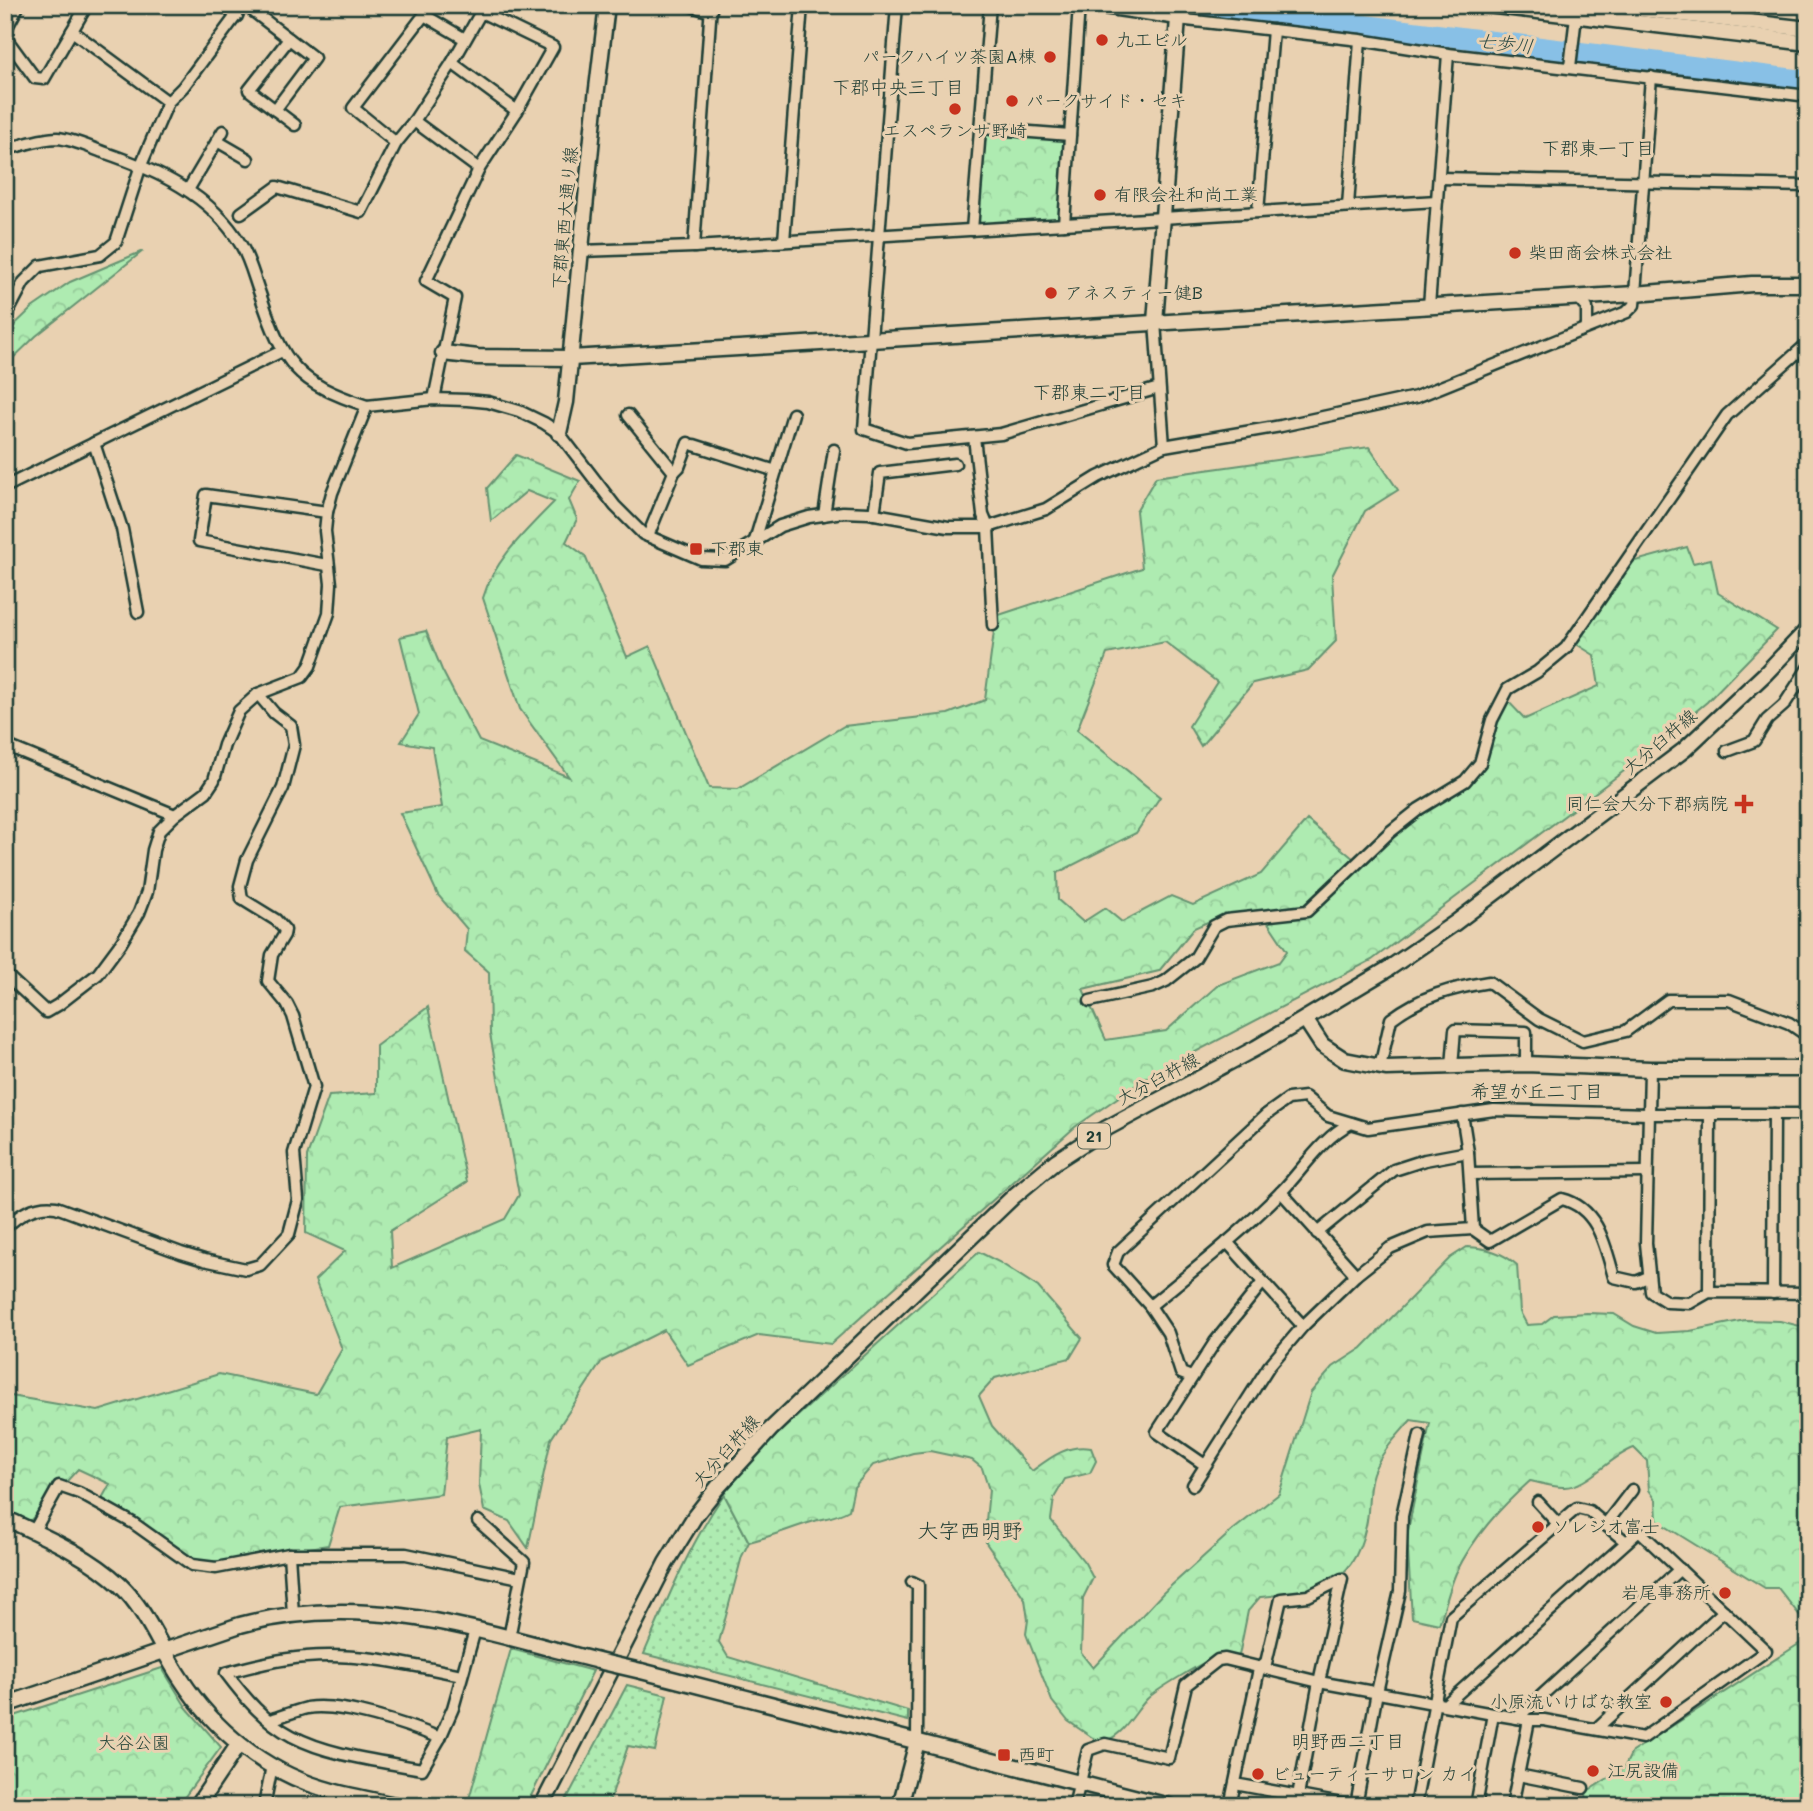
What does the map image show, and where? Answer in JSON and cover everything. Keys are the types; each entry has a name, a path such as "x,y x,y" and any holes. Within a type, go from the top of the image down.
{"street":[{"path":"5,31 19,5"},
{"path":"5,37 35,78 44,79 87,5"},
{"path":"223,5 236,16"},
{"path":"5,318 24,282 40,266 100,254 114,245 123,225 141,165 168,102 183,87 245,5 314,58 275,110"},
{"name":"下郡東西大通り線","path":"559,433 571,358 607,5"},
{"path":"689,5 711,9 694,247"},
{"path":"784,241 802,5"},
{"path":"897,5 864,429 906,443 1001,434 1159,388"},
{"path":"972,230 990,5"},
{"path":"1063,224 1081,5 1179,13 1273,30 1448,54 1571,65 1808,96"},
{"path":"1486,5 1578,10 1808,43"},
{"path":"1607,5 1808,29"},
{"path":"240,213 277,187 361,212 396,143 414,121 452,63 483,8 553,47 517,111 479,169 426,281 455,298 434,399"},
{"path":"1571,65 1578,10"},
{"path":"1164,446 1155,322 1179,13"},
{"path":"396,143 352,108 424,15 465,39"},
{"path":"1258,212 1273,30"},
{"path":"72,31 168,102"},
{"path":"289,39 249,90 295,125"},
{"path":"1348,206 1360,40"},
{"path":"1429,306 1448,54"},
{"path":"452,63 517,111"},
{"path":"5,149 58,138 141,165 170,178 214,211 241,245 282,351 300,373 324,390 368,406 434,399 467,400 498,405 531,417 559,433 615,506 643,534 701,559 725,560 780,526 824,514 874,513 948,527 988,527 1046,509 1098,477 1164,446 1281,426 1416,397 1627,312 1634,305 1651,77"},
{"path":"414,121 479,169"},
{"path":"980,128 1070,135"},
{"path":"188,190 223,131"},
{"path":"217,141 248,159"},
{"path":"1439,177 1808,186"},
{"path":"581,251 694,247 1437,201"},
{"path":"443,353 478,357 571,358 1635,294 1752,284 1808,284"},
{"path":"1578,297 1587,308 1587,327"},
{"path":"1090,1001 1153,987 1166,981 1195,958 1214,926 1226,920 1307,911 1390,832 1419,809 1465,781 1480,763 1492,720 1508,688 1537,672 1566,648 1727,415 1808,343"},
{"path":"5,487 282,351"},
{"path":"5,974 46,1012 98,974 139,913 148,892 153,850 159,831 175,814 206,792 215,780 224,745 239,711 258,694 302,677 310,666 329,613 331,584 325,531 327,512 332,493 368,406"},
{"path":"754,544 793,414"},
{"path":"628,415 674,472"},
{"path":"974,437 983,515 988,527 993,625"},
{"path":"94,443 122,529 138,612"},
{"path":"648,536 674,472 691,444 776,471"},
{"path":"824,514 834,450"},
{"path":"874,513 880,473 955,464"},
{"path":"327,512 206,495 199,541 327,565"},
{"name":"大分臼杵線","path":"542,1806 675,1546 716,1488 762,1438 1014,1196 1056,1161 1107,1128 1256,1048 1388,969 1455,923 1639,785 1716,720 1808,629"},
{"path":"1727,751 1754,741 1767,720 1784,705 1808,668"},
{"path":"5,1228 20,1215 38,1207 56,1207 181,1253 246,1269 260,1265 292,1230 298,1192 294,1153 314,1087 293,1016 268,981 272,955 285,930 276,920 242,899 240,888 255,843 285,782 294,739 291,726 274,713 258,694"},
{"path":"5,745 175,814"},
{"path":"1380,1067 1391,1019 1425,997 1454,988 1489,982 1539,1019 1583,1041 1626,1031 1668,1000 1729,1000 1789,1023 1808,1036"},
{"path":"1305,1019 1322,1045 1345,1060 1380,1067 1526,1064 1650,1069 1808,1069"},
{"path":"1452,1066 1455,1030 1526,1032 1526,1064"},
{"path":"1650,1069 1646,1243 1651,1293 1667,1302 1690,1303 1709,1292 1808,1293"},
{"path":"1191,1377 1181,1373 1168,1334 1150,1306 1113,1265 1118,1252 1267,1114 1288,1099 1305,1097 1328,1116 1368,1128 1494,1110 1808,1114"},
{"path":"1462,1114 1468,1152 1473,1229"},
{"path":"1709,1292 1710,1114"},
{"path":"1773,1293 1774,1114"},
{"path":"1150,1306 1227,1242 1281,1192 1336,1130 1351,1123"},
{"path":"1317,1233 1394,1170 1425,1160 1468,1152"},
{"path":"1470,1174 1647,1172"},
{"path":"1281,1192 1356,1275"},
{"path":"1193,1485 1269,1366 1303,1325 1356,1275 1390,1248 1428,1232 1473,1229 1490,1241 1562,1199 1577,1202 1598,1226 1614,1277 1636,1282 1648,1277"},
{"path":"1227,1242 1303,1325"},
{"path":"1205,1465 1157,1432 1235,1314 1263,1282"},
{"path":"1235,1784 1354,1806 1400,1591 1402,1516 1420,1435"},
{"path":"34,1531 59,1486 79,1493 133,1523 192,1565 216,1568 289,1554 406,1554 520,1578"},
{"path":"1605,1525 1632,1490"},
{"path":"1538,1502 1558,1524"},
{"path":"1415,1806 1451,1617 1577,1508 1589,1511 1626,1542"},
{"path":"5,1518 93,1563 121,1586 140,1609 193,1696 238,1745 334,1799 400,1806"},
{"path":"478,1521 524,1562 509,1638"},
{"path":"1074,1806 1088,1750 1105,1744 1170,1758 1186,1685 1218,1660 1225,1659 1319,1682 1433,1703 1529,1720 1597,1728 1643,1738 1766,1651 1639,1531 1445,1705"},
{"path":"289,1554 293,1614"},
{"path":"1517,1718 1680,1569"},
{"path":"1230,1806 1259,1669 1266,1663 1281,1599 1308,1596 1342,1579 1298,1796"},
{"path":"900,1806 917,1742 918,1585 912,1582"},
{"path":"5,1705 240,1625 293,1614 331,1611 379,1612 420,1617 509,1638 1169,1806"},
{"path":"1597,1728 1724,1611"},
{"path":"462,1675 345,1656 307,1657 226,1673 244,1697 292,1736 319,1747 422,1769 453,1708 475,1630"},
{"path":"270,1720 309,1708 344,1710 398,1721 440,1738"},
{"path":"1476,1806 1493,1714"},
{"path":"1512,1806 1529,1720"},
{"path":"197,1806 238,1745"},
{"path":"264,1806 272,1766"},
{"path":"1518,1775 1583,1788"}],"green space":[{"path":"990,132 1061,137 1065,140 1059,216 1056,220 982,224 978,221 984,136"},
{"path":"143,251 36,336 5,366 5,334 32,308 70,282"},
{"path":"1369,447 1398,490 1365,511 1332,576 1336,641 1308,670 1253,683 1201,746 1189,726 1217,682 1165,642 1107,654 1077,730 1160,797 1136,833 1057,873 1058,900 1083,922 1105,908 1122,922 1171,896 1193,905 1261,874 1307,820 1354,859 1303,907 1223,915 1194,928 1159,971 1083,989 1106,1040 1166,1031 1218,985 1279,962 1287,951 1267,921 1311,913 1391,835 1483,763 1506,699 1525,719 1599,686 1594,655 1573,642 1628,563 1687,547 1693,563 1711,559 1718,593 1777,630 1707,702 1624,771 1372,960 1149,1076 1075,1127 831,1344 759,1335 688,1365 664,1330 602,1361 551,1439 528,1548 509,1521 484,1510 479,1484 481,1429 447,1437 441,1494 340,1507 328,1545 194,1563 100,1502 110,1484 78,1469 30,1521 5,1509 5,1395 98,1411 219,1374 316,1394 342,1349 315,1280 345,1251 306,1233 307,1157 329,1096 376,1093 376,1046 428,1007 467,1182 390,1231 392,1268 505,1219 519,1195 490,1034 489,972 465,951 467,929 438,895 400,813 442,807 432,747 401,742 419,714 400,637 426,631 442,670 479,741 569,777 520,709 483,598 503,559 554,502 527,491 491,521 487,488 516,455 580,481 569,500 577,519 566,542 585,556 627,657 650,646 709,788 738,789 844,726 948,714 985,700 996,616 1142,568 1136,511 1156,477"},
{"path":"1467,1247 1494,1252 1517,1265 1520,1312 1527,1325 1542,1324 1554,1315 1587,1313 1614,1314 1634,1326 1656,1333 1690,1331 1745,1320 1780,1321 1808,1328 1808,1626 1778,1588 1765,1588 1657,1521 1656,1500 1649,1490 1647,1461 1634,1448 1572,1486 1530,1481 1498,1512 1471,1547 1451,1585 1439,1624 1412,1618 1407,1535 1430,1423 1411,1420 1376,1465 1371,1479 1367,1520 1360,1547 1341,1575 1314,1589 1260,1597 1248,1611 1239,1656 1217,1657 1170,1683 1147,1699 1121,1731 1100,1743 1068,1721 1052,1701 1026,1634 1028,1620 1025,1599 986,1543 989,1490 982,1468 972,1460 930,1451 913,1453 873,1465 854,1487 849,1510 749,1542 724,1494 739,1472 769,1442 979,1252 1038,1287 1082,1338 1070,1358 995,1378 979,1396 992,1426 1032,1471 1067,1450 1091,1448 1096,1461 1090,1473 1065,1479 1054,1498 1051,1520 1085,1563 1093,1578 1083,1598 1081,1653 1093,1668 1163,1593 1233,1530 1279,1494 1311,1392 1333,1367 1362,1348 1450,1258"},
{"path":"724,1494 749,1542 742,1556 719,1642 728,1657 908,1711 908,1721 644,1654 690,1552"},
{"path":"1808,1638 1808,1806 1587,1806 1586,1792 1624,1768 1632,1752"},
{"path":"511,1649 593,1671 526,1806 467,1806"},
{"name":"大谷公園","path":"162,1668 186,1707 221,1747 178,1806 5,1806 5,1719"},
{"path":"627,1685 667,1695 655,1751 628,1746 608,1806 563,1806"}],"waterway":[{"name":"七歩川","path":"1202,5 1808,81"}],"place":[{"name":"九工ビル","path":"1102,40"},
{"name":"パークハイツ茶園A棟","path":"1050,57"},
{"name":"パークサイド・セキ","path":"1012,101"},
{"name":"エスペランサ野崎","path":"955,109"},
{"name":"有限会社和尚工業","path":"1100,195"},
{"name":"柴田商会株式会社","path":"1515,253"},
{"name":"アネスティー健B","path":"1051,293"},
{"name":"下郡東","path":"696,549"},
{"name":"同仁会大分下郡病院","path":"1744,804"},
{"name":"ソレジオ富士","path":"1538,1527"},
{"name":"岩尾事務所","path":"1725,1593"},
{"name":"小原流いけばな教室","path":"1666,1702"},
{"name":"西町","path":"1004,1755"},
{"name":"江尻設備","path":"1593,1771"},
{"name":"ビューティーサロン カイ","path":"1258,1774"}],"district":[{"name":"下郡中央三丁目","path":"898,87"},
{"name":"下郡東一丁目","path":"1598,148"},
{"name":"下郡東二丁目","path":"1089,392"},
{"name":"希望が丘二丁目","path":"1537,1091"},
{"name":"大字西明野","path":"970,1531"},
{"name":"明野西二丁目","path":"1348,1741"}]}
